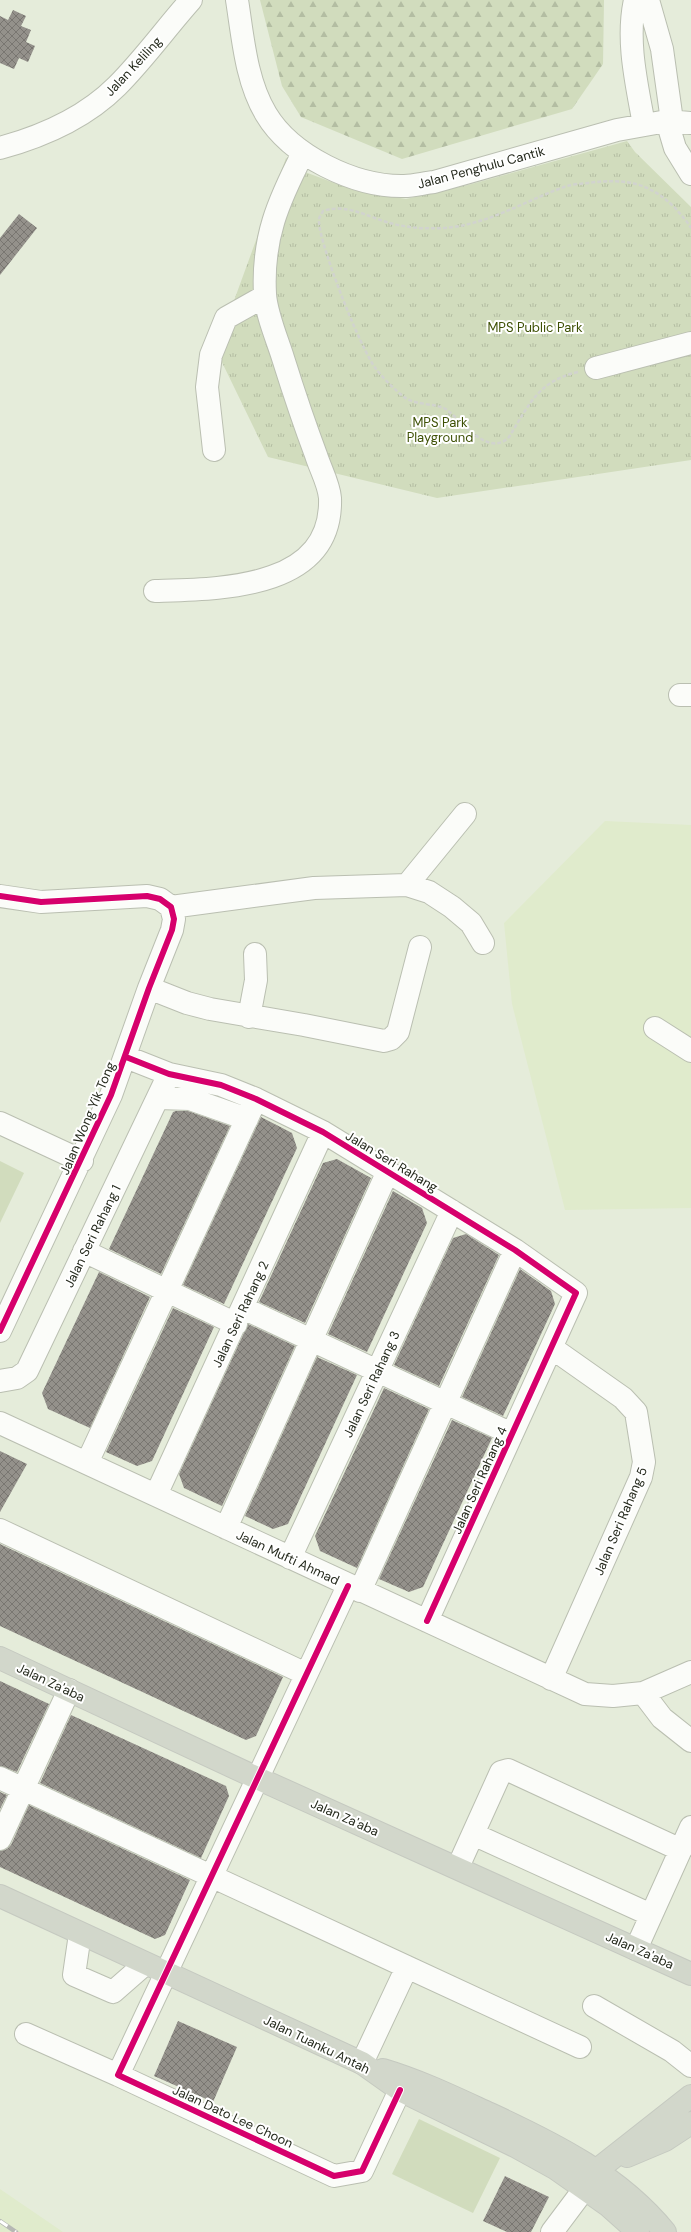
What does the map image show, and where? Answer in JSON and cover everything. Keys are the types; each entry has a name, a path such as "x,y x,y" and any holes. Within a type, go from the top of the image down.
{"highway":[{"name":"Jalan Za'aba","path":"0,1658 257,1778 458,1867 691,1974"},
{"name":"Jalan Tuanku Antah","path":"0,1896 362,2063 400,2090 518,2147 585,2188 638,2232"},
{"path":"362,2063 425,2084 551,2142 597,2170 636,2202 665,2232"},
{"path":"597,2170 691,2096"},
{"path":"597,2170 666,2140 691,2123"}],"street":[{"name":"Jalan Keliling","path":"1,149 50,132 76,118 98,102 135,67 191,0"},
{"name":"Jalan Penghulu Cantik","path":"237,0 243,41 258,97 266,114 278,131 303,154 359,180 403,186 434,182 617,130 644,125 677,122"},
{"path":"635,0 633,10 633,56 644,125"},
{"path":"648,0 662,49 677,122 675,148 691,174"},
{"path":"155,591 218,589 244,586 272,578 295,565 312,552 321,538 328,519 330,497 297,402 265,296 265,260 271,226 285,188 303,154"},
{"path":"214,450 207,387 211,355 226,318 265,296"},
{"path":"596,368 691,343"},
{"path":"407,885 465,814"},
{"path":"0,896 41,902 147,896 160,899 171,907 314,888 407,885 429,892 452,907 471,923 483,943"},
{"name":"Jalan Wong Yik Tong","path":"0,1331 82,1161 111,1095 126,1057 149,988 172,930 174,919 171,907"},
{"path":"149,988 187,1003 249,1017 304,1025 384,1042 391,1039 398,1032 420,947"},
{"path":"249,1017 256,980 255,954"},
{"path":"655,1028 691,1051"},
{"name":"Jalan Seri Rahang","path":"126,1057 169,1074 221,1085 256,1099 323,1132 515,1250 576,1293 552,1348"},
{"name":"Jalan Seri Rahang 1","path":"0,1381 17,1378 27,1371 169,1074"},
{"path":"158,1098 190,1099 247,1119"},
{"path":"87,1463 256,1099"},
{"path":"0,1123 82,1161"},
{"name":"Jalan Seri Rahang 2","path":"156,1495 323,1132"},
{"path":"226,1528 310,1340 388,1172"},
{"name":"Jalan Seri Rahang 3","path":"290,1558 452,1211"},
{"path":"26,2034 118,2075 306,1674 354,1588 446,1403 515,1250"},
{"path":"84,1251 167,1292 310,1340 512,1434"},
{"name":"Jalan Seri Rahang 4","path":"427,1621 552,1348"},
{"name":"Jalan Seri Rahang 5","path":"551,1679 641,1477 644,1462 636,1412 624,1398 552,1348"},
{"name":"Jalan Mufti Ahmad","path":"0,1423 585,1694 613,1696 643,1693 691,1672"},
{"path":"0,1530 306,1674"},
{"path":"0,1838 69,1690"},
{"path":"643,1693 662,1718 691,1741"},
{"path":"458,1867 501,1772 508,1770 681,1850"},
{"path":"0,1778 580,2047"},
{"path":"636,1948 691,1827"},
{"path":"473,1834 651,1915"},
{"path":"80,1934 74,1975 114,1992 145,1964"},
{"path":"362,2063 407,1967"},
{"path":"594,2006 672,2051 691,2066"},
{"name":"Jalan Dato Lee Choon","path":"118,2075 334,2176 362,2171 400,2090"},
{"path":"552,2232 585,2188"}],"path":[{"path":"596,368 565,375 540,389 504,442 495,444 480,438 445,408 425,405 405,398 376,369 352,321 321,235 318,220 323,212 333,208 347,209 391,224 415,228 446,228 479,222 568,186 600,182 629,182 649,187 666,198 691,228"}],"shaded area":[{"path":"605,821 691,825 691,1208 565,1210 512,1004 504,923"},
{"path":"0,2189 63,2232 0,2232"}],"green space":[{"path":"260,0 604,0 603,64 572,109 402,159 301,117 282,86"},
{"name":"MPS Public Park","path":"627,141 635,152 691,207 691,460 437,498 268,457 216,350 286,158 305,172 353,190 406,199 468,185"},
{"path":"0,1161 24,1173 0,1223"},
{"path":"419,2119 500,2158 473,2213 392,2174"}],"building":[{"path":"13,10 26,16 21,26 31,30 26,42 35,46 28,62 19,58 14,69 0,63 0,16 8,20"},
{"path":"19,214 37,228 0,275 0,238"},
{"path":"188,1111 230,1126 161,1274 109,1249 173,1112"},
{"path":"261,1117 292,1133 297,1148 224,1304 183,1285"},
{"path":"337,1159 371,1178 305,1323 259,1302 323,1163"},
{"path":"393,1191 422,1208 427,1223 367,1352 328,1334"},
{"path":"466,1234 499,1255 439,1386 394,1365 453,1238"},
{"path":"520,1269 551,1291 555,1304 503,1416 462,1397"},
{"path":"99,1272 150,1297 90,1428 48,1409 42,1393"},
{"path":"173,1308 214,1327 152,1461 137,1466 106,1452"},
{"path":"248,1324 295,1346 222,1506 184,1488 179,1474"},
{"path":"317,1357 357,1375 288,1524 273,1529 245,1516"},
{"path":"384,1388 429,1409 357,1568 320,1551 315,1536"},
{"path":"452,1420 492,1438 423,1587 409,1592 379,1579"},
{"path":"0,1451 27,1464 0,1512"},
{"path":"0,1544 283,1677 256,1736 246,1740 0,1626"},
{"path":"0,1681 49,1704 17,1772 0,1766"},
{"path":"71,1715 226,1786 229,1796 201,1858 40,1783"},
{"path":"0,1792 7,1795 0,1809"},
{"path":"29,1805 190,1880 165,1935 155,1939 0,1867 0,1851 7,1849 11,1845"},
{"path":"178,2021 237,2047 213,2102 154,2076"},
{"path":"505,2176 549,2197 531,2232 507,2232 483,2221"}],"railway":[{"path":"0,2221 16,2232"}],"cycle path":[{"path":"0,896 41,902 147,896 160,899 171,907 174,919 172,930 149,988 111,1095 0,1331"},
{"path":"126,1057 169,1074 221,1085 256,1099 323,1132 515,1250 576,1293 427,1621"},
{"path":"348,1586 118,2075 334,2176 362,2171 400,2090"}],"park label":[{"name":"MPS Park Playground","path":"440,430"}]}
